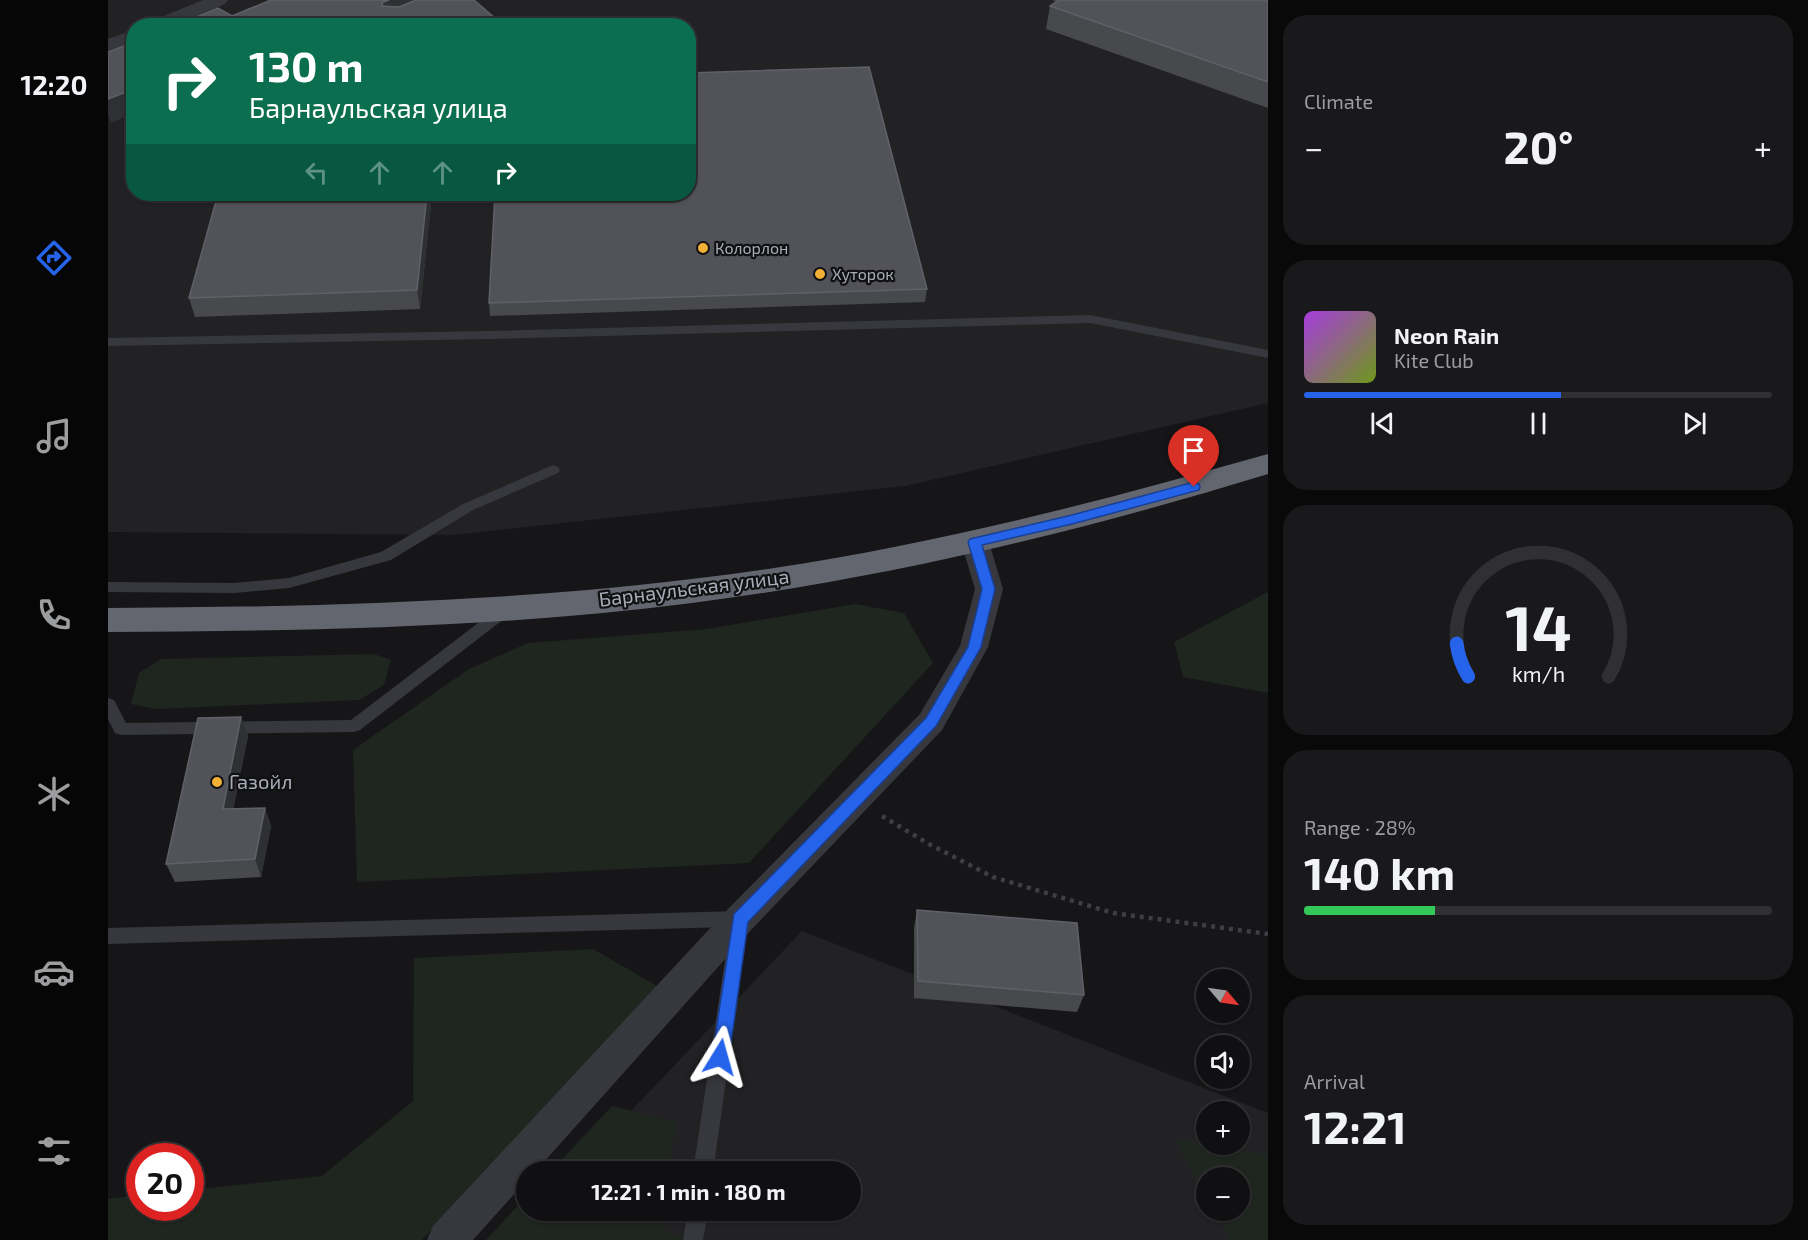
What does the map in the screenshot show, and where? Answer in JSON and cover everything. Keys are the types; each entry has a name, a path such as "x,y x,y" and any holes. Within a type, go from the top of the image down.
{"highway":[{"name":"Барнаульская улица","path":"108,620 208,620 506,609 773,580 975,542 1072,520 1268,464"}],"street":[{"path":"178,18 212,6"},
{"path":"108,45 126,37"},
{"path":"447,1240 740,919 931,722 974,647 989,589 975,542"}],"lane":[{"path":"108,342 488,335 1090,319 1268,354"},
{"path":"108,587 235,588 289,583 386,556 468,507 552,470"},
{"path":"108,704 121,729 354,726 506,609"},
{"path":"108,936 740,919 705,1161"},
{"path":"693,1240 696,1221"}],"path":[{"path":"856,800 929,844 993,877 1113,913 1268,934"}],"shaded area":[{"path":"108,0 1268,0 1268,403 905,486 452,535 108,532"},
{"path":"1268,592 1268,693 1183,677 1174,642"},
{"path":"855,604 904,613 933,663 749,863 357,882 353,750 469,669 528,643 707,629"},
{"path":"374,654 391,660 384,685 359,700 156,709 131,704 139,673 161,659"},
{"path":"802,931 1196,1085 1196,1089 1207,1089 1237,1101 1196,1101 1196,1155 1250,1155 1250,1106 1268,1113 1268,1240 510,1240 528,1221 861,1221 861,1161 584,1161"},
{"path":"593,949 659,987 422,1240 108,1240 108,1199 126,1197 126,1221 204,1221 204,1189 322,1176 413,1101 414,958"},
{"path":"612,1106 676,1122 670,1161 560,1161"},
{"path":"1174,1139 1196,1143 1196,1155 1250,1155 1250,1152 1268,1155 1268,1240 1231,1240 1221,1221 1250,1221 1250,1167 1196,1167 1196,1178"},
{"path":"516,1208 516,1221 661,1221 660,1226 685,1240 486,1240"}],"building":[{"path":"271,0 389,0 383,2 382,6 399,7 416,0 474,0 495,18 194,18 218,8 232,16"},
{"path":"1059,0 1268,0 1268,82 1050,6"},
{"path":"126,45 126,92 108,99 108,52"},
{"name":"Колорлон","path":"869,67 927,289 489,303 495,201 696,201 696,73"},
{"path":"216,201 426,201 417,290 189,298"},
{"name":"Газойл","path":"241,717 223,809 265,808 255,859 166,864 198,718"},
{"path":"917,910 1077,923 1084,995 918,981"}],"place":[{"name":"Колорлон","path":"703,248"},
{"name":"Хуторок","path":"820,274"},
{"name":"Газойл","path":"217,782"}],"route":[{"path":"720,1057 740,919 931,722 974,647 989,589 975,542 1072,520 1194,487"}]}
